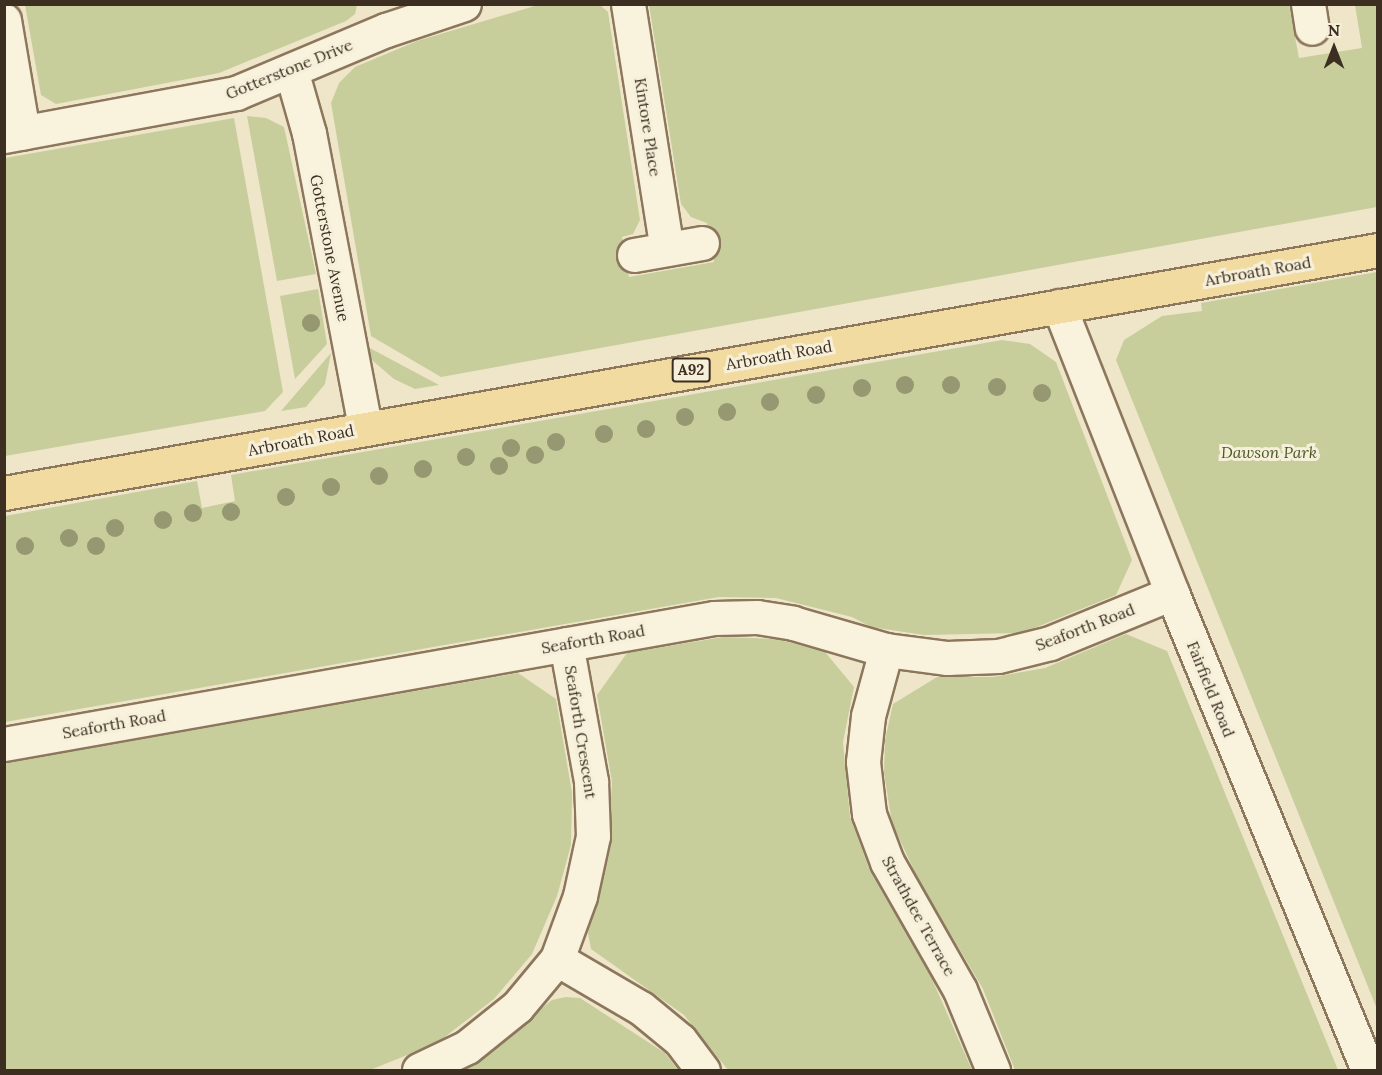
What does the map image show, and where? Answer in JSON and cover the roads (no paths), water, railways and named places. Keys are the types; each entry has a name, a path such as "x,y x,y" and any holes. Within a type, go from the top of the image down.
{"main road":[{"name":"Arbroath Road","path":"4,493 365,427 1377,250"}],"street":[{"name":"Gotterstone Drive","path":"14,134 236,93 291,69 383,17 464,4"},
{"name":"Kintore Place","path":"628,4 667,249"},
{"path":"4,20 14,134"},
{"name":"Gotterstone Avenue","path":"291,69 309,133 365,427"},
{"path":"634,255 702,243"},
{"name":"Fairfield Road","path":"1059,306 1172,593 1368,1071"},
{"name":"Seaforth Road","path":"4,744 714,618 757,617 794,623 886,650 947,658 998,656 1050,643 1172,593"},
{"name":"Seaforth Crescent","path":"418,1071 467,1047 517,1007 557,959 580,896 593,836 591,781 566,644"},
{"name":"Strathdee Terrace","path":"886,650 868,716 863,762 869,814 887,862 960,990 993,1071"},
{"path":"557,959 641,1008 680,1040 703,1071"}],"park label":[{"name":"Dawson Park","path":"1269,452"}]}
